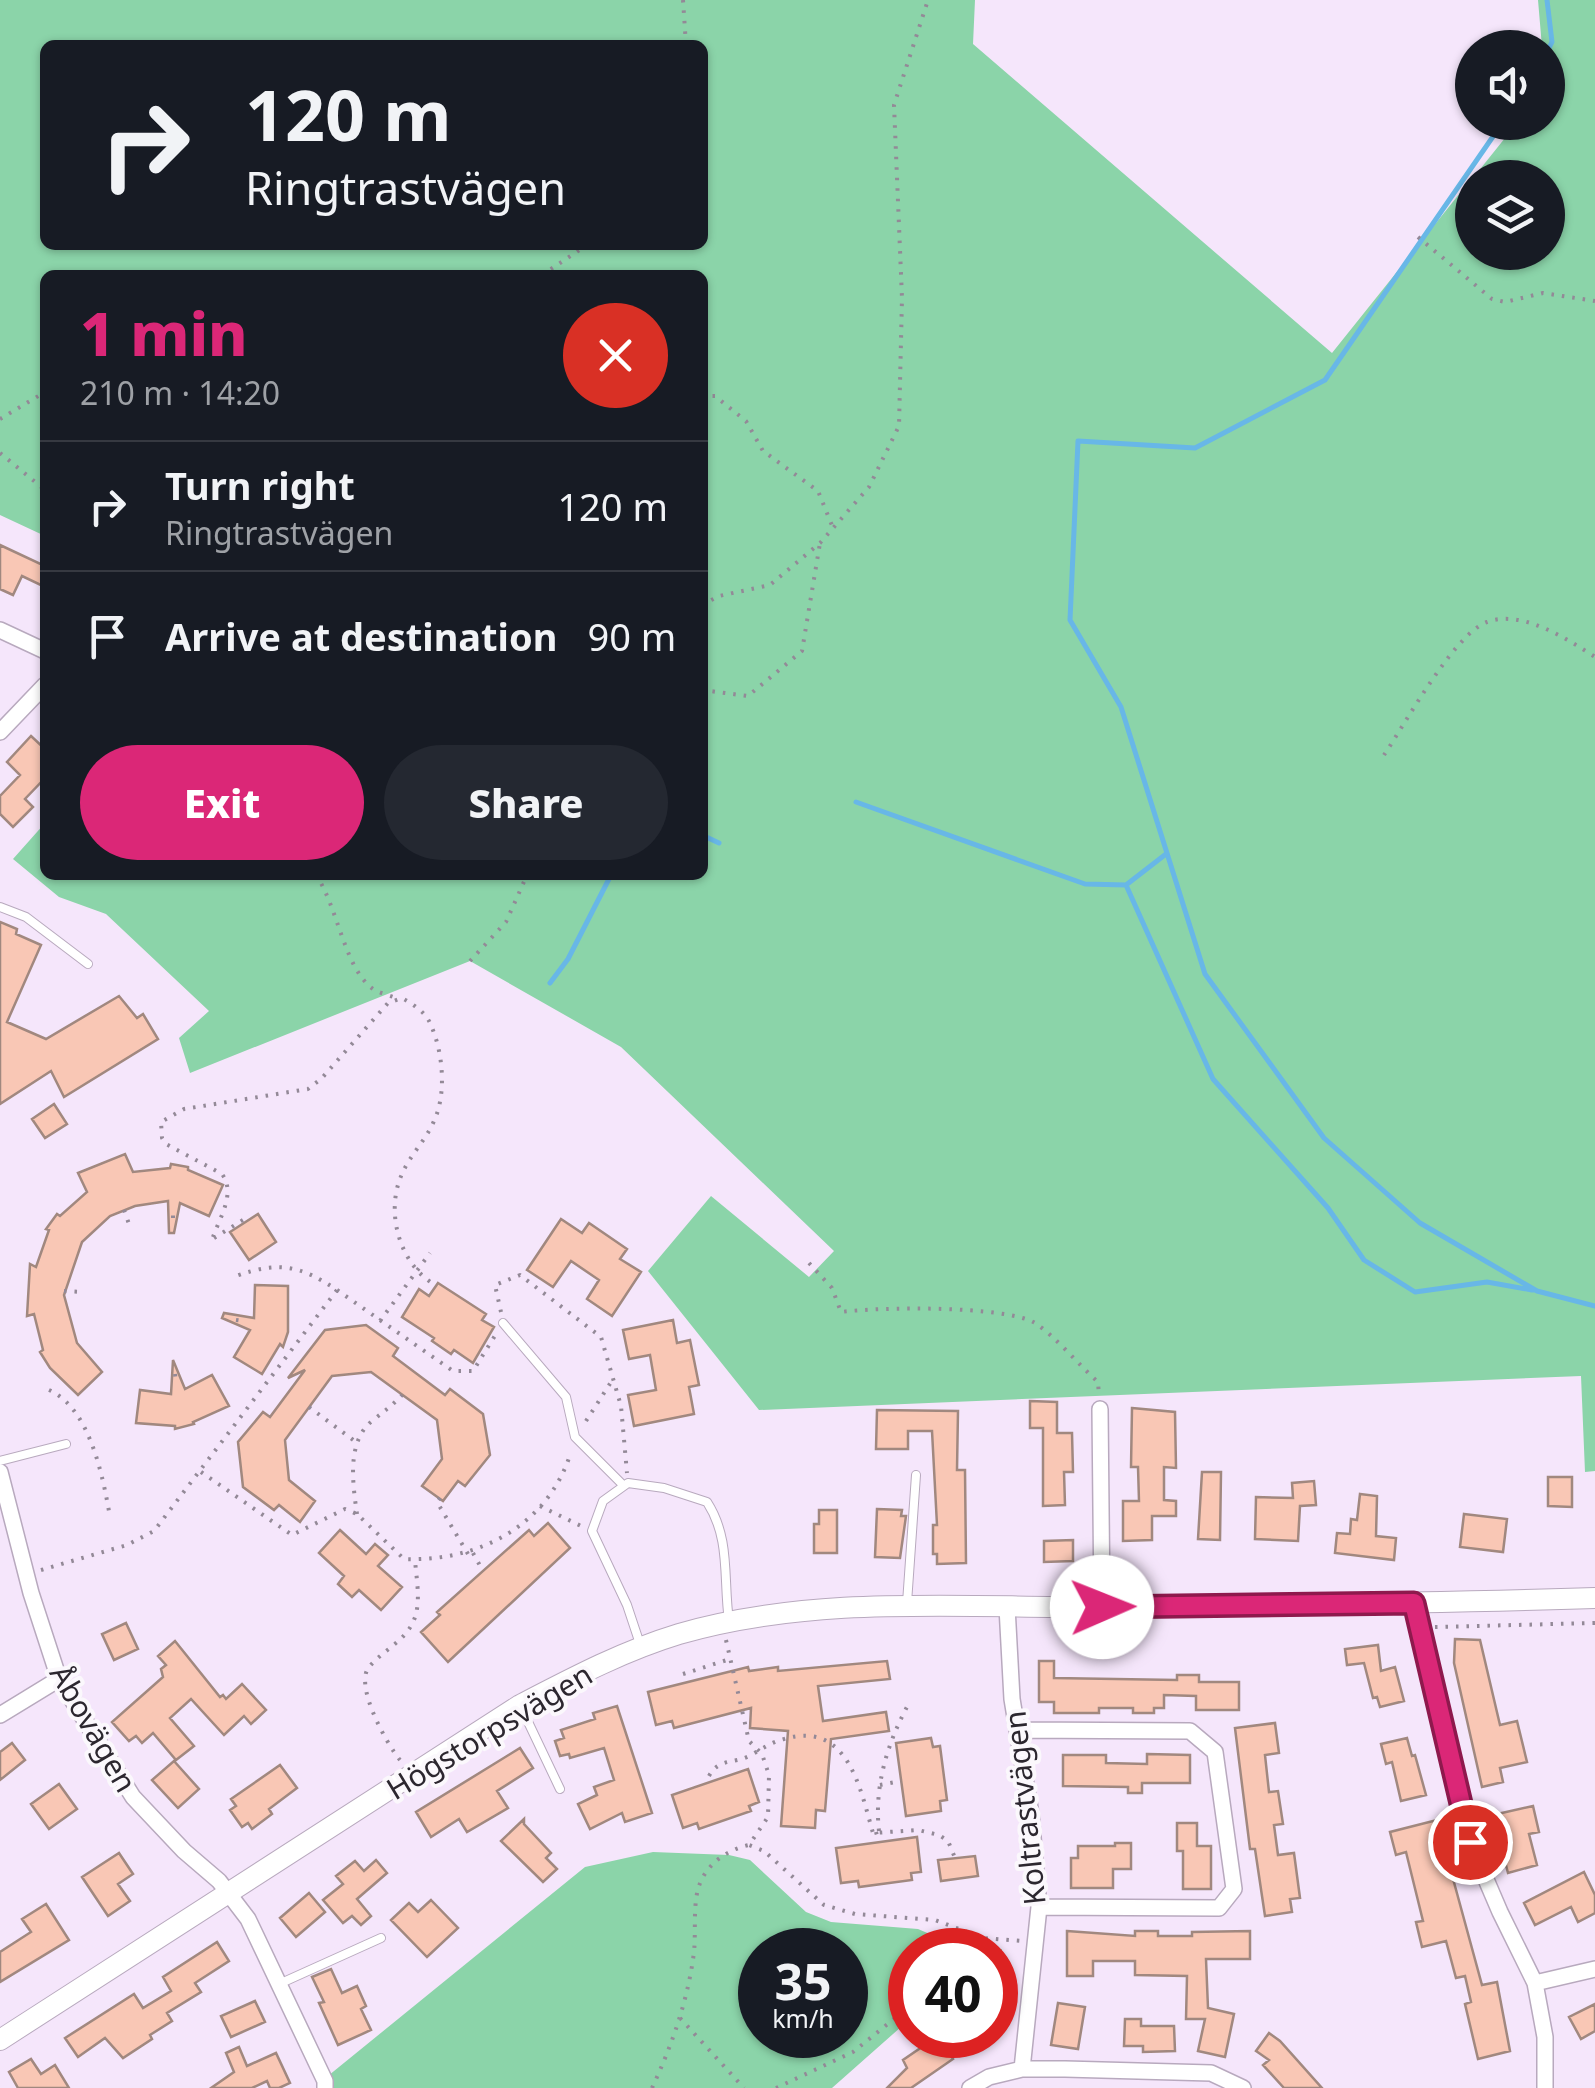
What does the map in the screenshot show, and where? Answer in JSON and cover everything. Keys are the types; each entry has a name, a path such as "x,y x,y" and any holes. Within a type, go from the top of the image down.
{"street":[{"path":"0,630 40,649"},
{"path":"0,732 40,690"},
{"path":"1100,1408 1102,1607"},
{"name":"Åbovägen","path":"0,1472 59,1679 133,1797 230,1893 248,1918 325,2080 325,2088"},
{"name":"Högstorpsvägen","path":"0,2040 520,1706 599,1664 680,1634 821,1609 1595,1598"},
{"path":"1414,1603 1470,1842 1535,1983 1545,2036 1545,2088"},
{"name":"Koltrastvägen","path":"1007,1607 1012,1699 1031,1814 1039,1907 1022,2069"},
{"path":"0,1715 59,1679"},
{"path":"1018,1730 1190,1732 1215,1752 1234,1889 1219,1908 1039,1907"},
{"path":"1535,1983 1595,1969"},
{"path":"970,2088 989,2077 1022,2069 1154,2068 1210,2073 1243,2088"}],"lane":[{"path":"0,908 26,918 88,964"},
{"path":"503,1323 566,1397 575,1437 626,1484 664,1488 708,1502 719,1520 728,1571 726,1625"},
{"path":"0,1460 66,1444"},
{"path":"906,1607 916,1475"},
{"path":"626,1484 603,1501 592,1532 628,1605 641,1649"},
{"path":"520,1706 560,1789"},
{"path":"279,1984 382,1938"}],"path":[{"path":"682,0 686,40"},
{"path":"708,602 770,584 820,543 869,487 899,426 902,298 894,105 928,0"},
{"path":"1418,237 1492,299 1505,302 1542,294 1595,301"},
{"path":"550,270 580,250"},
{"path":"0,419 40,395"},
{"path":"708,396 715,396 746,421 763,452 818,492 833,528"},
{"path":"0,452 40,486"},
{"path":"708,691 748,696 802,651 820,543"},
{"path":"1384,755 1465,636 1489,621 1521,620 1595,656"},
{"path":"319,880 329,894 354,966 374,990 402,998 430,1021 442,1086 434,1123 400,1178 395,1198 405,1258 415,1272 432,1283"},
{"path":"470,961 506,922 526,880"},
{"path":"244,1223 243,1220 213,1238 230,1190 228,1182 222,1174 166,1144 161,1122 184,1109 308,1089 396,998"},
{"path":"124,1210 130,1224"},
{"path":"380,1321 430,1253"},
{"path":"810,1263 832,1288 842,1312 872,1308 997,1311 1034,1323 1098,1382 1100,1408"},
{"path":"236,1276 274,1266 298,1270 336,1290 453,1371 472,1372 503,1323 495,1285 520,1275 600,1337 621,1406 626,1484"},
{"path":"27,1574 127,1545 154,1532 336,1290"},
{"path":"64,1291 81,1292"},
{"path":"175,1374 176,1381"},
{"path":"201,1472 292,1535 345,1509 358,1514 404,1559 439,1560 470,1553 511,1532 540,1506 566,1468 575,1437 613,1379"},
{"path":"49,1390 68,1404 84,1428 99,1464 110,1516"},
{"path":"358,1514 354,1493 356,1442 370,1422 386,1413 402,1394"},
{"path":"309,1407 356,1442"},
{"path":"440,1498 437,1502 483,1571"},
{"path":"540,1506 592,1532"},
{"path":"404,1766 367,1699 364,1683 366,1670 414,1621 418,1598 415,1559"},
{"path":"1420,1627 1595,1623"},
{"path":"726,1625 749,1741 758,1750 769,1775 768,1817 749,1844"},
{"path":"683,1674 730,1659"},
{"path":"878,1842 880,1784 893,1735 908,1704"},
{"path":"709,1776 724,1762 746,1758 799,1736 812,1736 838,1749 848,1759 872,1832 918,1830 939,1835 948,1841 955,1858"},
{"path":"880,1784 901,1781"},
{"path":"652,2088 680,2017 694,1953 698,1888 718,1857 733,1848 749,1844 764,1851 824,1905 855,1914 935,1920 955,1928"},
{"path":"1018,1941 1033,1942"},
{"path":"680,2017 744,2088"},
{"path":"776,2088 853,2052 888,2024"}],"green space":[{"path":"0,0 975,0 973,44 1332,353 1455,199 1455,270 1565,270 1565,160 1487,160 1503,140 1565,140 1565,30 1541,30 1538,0 1595,0 1595,1471 1585,1472 1581,1376 759,1410 648,1271 711,1196 809,1277 834,1251 621,1047 470,961 190,1073 179,1038 209,1011 106,914 59,897 13,859 40,829 40,880 708,880 708,270 40,270 40,534 0,515"},
{"path":"653,1852 729,1855 750,1860 806,1912 831,1922 906,1928 888,1928 888,2038 868,2056 868,1928 738,1928 738,2058 866,2058 832,2088 334,2088 323,2080 585,1867"}],"building":[{"path":"0,545 40,564 40,585 22,576 13,595 0,589"},
{"path":"31,736 40,744 40,783 25,799 33,807 13,827 0,814 0,796 20,775 7,762"},
{"path":"0,922 41,945 7,1022 46,1039 119,996 137,1018 143,1014 158,1039 64,1097 51,1071 0,1104"},
{"path":"54,1104 67,1124 45,1138 32,1119"},
{"path":"125,1154 133,1172 170,1168 171,1164 188,1167 223,1185 209,1216 180,1203 174,1233 169,1233 168,1201 135,1206 110,1216 82,1242 64,1295 77,1343 102,1372 78,1395 50,1368 40,1352 43,1350 34,1314 27,1316 30,1264 36,1267 49,1230 46,1229 57,1214 60,1216 87,1192 78,1173"},
{"path":"258,1214 276,1242 249,1260 230,1232"},
{"path":"561,1219 582,1233 589,1223 627,1249 620,1259 641,1272 612,1316 587,1299 599,1280 571,1261 553,1287 527,1270"},
{"path":"438,1283 486,1314 482,1320 494,1327 473,1363 454,1350 451,1354 402,1317 419,1289 429,1296"},
{"path":"255,1285 288,1286 288,1332 283,1347 280,1344 262,1374 234,1357 250,1330 222,1318 224,1313 254,1318"},
{"path":"673,1320 677,1343 690,1340 699,1385 689,1387 694,1414 634,1426 628,1395 656,1390 650,1355 629,1359 623,1330"},
{"path":"366,1325 398,1348 393,1356 445,1395 450,1389 483,1414 490,1455 465,1486 458,1481 443,1501 422,1486 442,1459 437,1420 371,1372 332,1376 285,1440 289,1480 315,1501 300,1522 279,1505 274,1510 243,1487 238,1442 263,1412 270,1417 305,1370 288,1378 325,1330"},
{"path":"173,1360 185,1389 212,1375 229,1406 175,1429 136,1423 140,1390 171,1394"},
{"path":"1030,1401 1057,1402 1057,1433 1072,1433 1073,1472 1064,1472 1065,1505 1043,1506 1043,1428 1030,1428"},
{"path":"1132,1408 1175,1412 1176,1468 1164,1467 1164,1500 1176,1501 1176,1516 1152,1516 1152,1540 1123,1541 1123,1501 1139,1501 1138,1467 1131,1467"},
{"path":"877,1410 958,1411 957,1470 965,1470 966,1563 937,1564 937,1554 933,1554 933,1525 937,1525 932,1431 908,1431 908,1449 876,1449"},
{"path":"1202,1472 1221,1472 1220,1540 1198,1539"},
{"path":"1548,1477 1572,1477 1572,1507 1548,1506"},
{"path":"1314,1481 1316,1505 1300,1506 1298,1541 1255,1539 1256,1497 1293,1498 1292,1483"},
{"path":"1360,1494 1377,1496 1376,1536 1396,1538 1394,1560 1335,1553 1337,1533 1350,1534 1351,1519 1357,1520"},
{"path":"877,1509 902,1510 901,1516 906,1516 900,1558 875,1557"},
{"path":"819,1510 837,1510 837,1553 814,1553 814,1524 819,1524"},
{"path":"1464,1514 1507,1519 1503,1552 1460,1547"},
{"path":"548,1523 570,1548 448,1662 421,1632 440,1615 437,1612 529,1530 534,1536"},
{"path":"340,1530 366,1554 375,1544 388,1555 378,1566 402,1587 381,1610 359,1590 352,1597 338,1584 344,1576 319,1553"},
{"path":"1073,1540 1073,1561 1044,1562 1044,1541"},
{"path":"126,1623 138,1649 114,1660 102,1634"},
{"path":"1455,1639 1480,1640 1500,1725 1517,1721 1527,1762 1500,1768 1503,1782 1482,1787 1454,1663"},
{"path":"175,1641 220,1697 226,1699 242,1684 266,1710 251,1724 244,1716 224,1735 191,1699 170,1718 194,1746 176,1760 153,1733 142,1743 136,1736 129,1741 112,1722 163,1677 161,1669 166,1665 158,1656"},
{"path":"1378,1645 1381,1671 1395,1667 1404,1701 1380,1707 1377,1697 1373,1698 1364,1663 1347,1665 1345,1649"},
{"path":"887,1661 890,1679 818,1686 823,1721 886,1712 889,1731 831,1739 825,1811 816,1810 815,1828 781,1826 788,1731 750,1728 751,1708 674,1728 672,1721 656,1725 648,1692 748,1667 749,1671 778,1667 778,1671"},
{"path":"1039,1661 1054,1661 1054,1678 1177,1680 1177,1675 1199,1675 1199,1682 1239,1682 1239,1710 1196,1710 1196,1696 1164,1695 1164,1708 1154,1708 1154,1713 1133,1713 1133,1708 1099,1708 1099,1713 1054,1713 1054,1702 1039,1702"},
{"path":"617,1706 652,1813 625,1822 622,1813 590,1829 578,1804 597,1795 594,1787 614,1780 604,1748 570,1758 569,1754 560,1756 555,1741 564,1738 561,1730 595,1719 593,1713"},
{"path":"1275,1723 1279,1753 1265,1755 1269,1792 1278,1791 1283,1824 1274,1825 1278,1855 1294,1853 1300,1898 1290,1899 1292,1912 1265,1916 1255,1849 1250,1849 1235,1728"},
{"path":"931,1738 933,1747 940,1746 947,1800 940,1801 941,1811 906,1816 896,1743"},
{"path":"1407,1738 1426,1795 1401,1801 1392,1762 1386,1764 1381,1744"},
{"path":"12,1743 25,1760 0,1780 0,1752"},
{"path":"520,1748 533,1768 497,1791 508,1808 467,1832 459,1819 431,1837 416,1812"},
{"path":"1147,1754 1190,1755 1190,1783 1142,1783 1142,1793 1128,1793 1128,1787 1063,1786 1063,1755 1106,1755 1106,1763 1147,1764"},
{"path":"174,1761 199,1789 178,1808 152,1780"},
{"path":"280,1765 297,1788 269,1809 272,1814 252,1829 248,1823 242,1827 230,1810 236,1806 231,1799"},
{"path":"748,1769 759,1802 749,1806 751,1811 699,1829 697,1823 683,1828 672,1795"},
{"path":"59,1784 77,1809 49,1829 31,1804"},
{"path":"1533,1806 1539,1832 1529,1834 1537,1865 1508,1873 1493,1815"},
{"path":"524,1819 524,1824 551,1853 546,1858 557,1869 543,1882 501,1841"},
{"path":"1437,1820 1482,1985 1497,1982 1510,2051 1478,2059 1465,2004 1471,2002 1465,1976 1456,1978 1446,1941 1422,1947 1416,1922 1423,1921 1406,1852 1396,1855 1390,1832"},
{"path":"1177,1823 1197,1823 1197,1846 1211,1846 1211,1889 1183,1889 1183,1851 1177,1851"},
{"path":"917,1837 921,1872 911,1873 912,1880 859,1887 858,1881 841,1883 836,1848"},
{"path":"1131,1843 1131,1869 1113,1869 1113,1888 1071,1888 1071,1858 1078,1858 1078,1846"},
{"path":"119,1853 133,1874 118,1884 130,1901 108,1916 82,1877"},
{"path":"975,1856 978,1876 941,1881 938,1860"},
{"path":"376,1860 387,1873 357,1899 371,1916 361,1925 352,1916 343,1923 323,1900 343,1884 336,1876 355,1861 364,1871"},
{"path":"1584,1872 1595,1895 1595,1913 1578,1922 1571,1907 1535,1925 1524,1903"},
{"path":"309,1893 325,1912 296,1937 280,1918"},
{"path":"431,1900 458,1928 427,1957 391,1920 409,1903 418,1912"},
{"path":"46,1904 69,1940 0,1982 0,1952 31,1932 22,1919"},
{"path":"1067,1931 1135,1936 1135,1931 1158,1931 1158,1936 1192,1936 1192,1932 1250,1931 1250,1959 1206,1959 1208,2008 1234,2014 1225,2057 1198,2051 1205,2019 1186,2019 1187,1976 1135,1975 1135,1961 1093,1961 1093,1976 1067,1976"},
{"path":"217,1942 229,1961 195,1983 201,1992 167,2013 172,2021 150,2035 152,2039 123,2058 105,2038 78,2057 65,2038 134,1994 143,2008 171,1991 163,1977"},
{"path":"331,1969 342,1993 357,1986 366,2006 361,2009 371,2030 338,2045 312,1977"},
{"path":"255,2001 265,2022 231,2037 221,2016"},
{"path":"1058,2003 1085,2007 1078,2049 1051,2045"},
{"path":"1595,2004 1595,2031 1581,2039 1569,2017"},
{"path":"1125,2019 1141,2019 1141,2026 1174,2026 1175,2051 1143,2052 1143,2046 1124,2046"},
{"path":"1269,2033 1322,2088 1284,2088 1263,2065 1269,2060 1256,2051"},
{"path":"239,2047 247,2066 276,2053 290,2083 279,2088 270,2088 267,2081 252,2088 211,2088 234,2072 226,2053"},
{"path":"31,2059 41,2074 55,2065 69,2088 18,2088 9,2072"},
{"path":"953,2059 911,2088 887,2088 907,2068 903,2060"}],"waterway":[{"path":"1547,0 1551,30"},
{"path":"1491,140 1325,380 1195,448 1078,441 1070,620 1121,707 1205,974 1324,1138 1420,1223 1537,1291 1595,1306"},
{"path":"856,802 1085,884 1126,885 1166,854"},
{"path":"708,838 719,843"},
{"path":"550,983 568,959 608,880"},
{"path":"1126,885 1213,1079 1328,1208 1364,1260 1415,1292 1487,1282 1532,1290"}],"route":[{"path":"1102,1607 1414,1603 1470,1842"}]}
